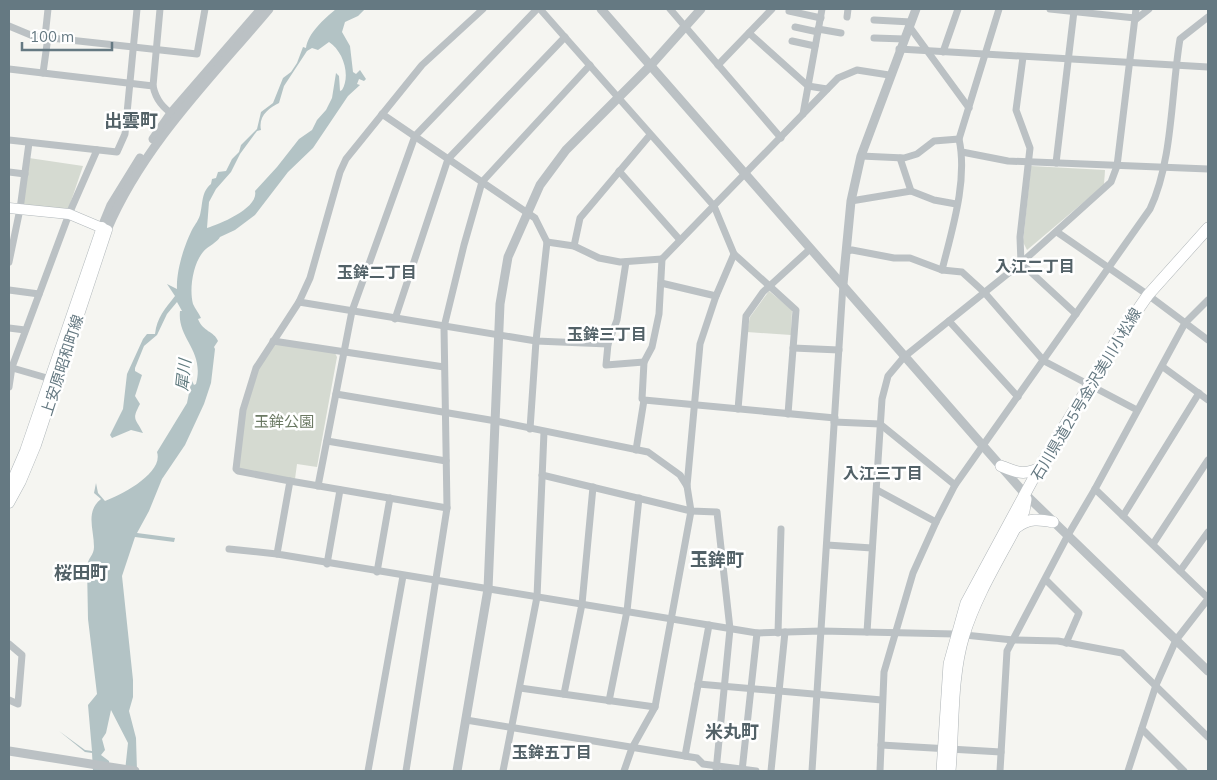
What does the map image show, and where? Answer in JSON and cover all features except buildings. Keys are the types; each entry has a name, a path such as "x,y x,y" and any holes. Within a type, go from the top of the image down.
{"main road":[{"path":"9,208 69,214 105,229"},
{"name":"石川県道25号金沢美川小松線","path":"960,634 966,603 1039,468 1090,384 1148,295 1208,228"},
{"name":"上安原昭和町線","path":"9,488 53,380 105,229"},
{"name":"上安原昭和町線","path":"9,503 29,462 53,380"},
{"path":"1001,466 1020,474 1027,474 1039,468"},
{"name":"石川県道25号金沢美川小松線","path":"950,771 948,749 949,664 960,634 979,594 1024,511 1026,495"},
{"path":"1016,528 1025,521 1035,519 1053,522"},
{"name":"石川県道25号金沢美川小松線","path":"942,771 948,749"}],"street":[{"path":"43,73 48,9"},
{"path":"9,140 117,152 125,134 137,9"},
{"path":"160,9 153,86 156,97 164,109 174,115"},
{"path":"9,26 33,36 197,54 205,9"},
{"path":"105,229 145,160 174,115 261,9"},
{"path":"174,115 269,9"},
{"path":"447,508 290,481 238,471 236,469 244,410 256,368 299,302 310,278 340,172 346,159 422,65 483,9"},
{"path":"318,486 352,311 414,136 539,9 714,206 734,254 771,285 796,310 788,414"},
{"path":"601,9 1026,495 1208,671"},
{"path":"670,9 781,138"},
{"path":"457,771 488,589 498,336 505,272 526,212 540,185 566,150 651,65 701,9"},
{"path":"718,66 772,9"},
{"path":"803,115 822,9"},
{"path":"847,18 848,9"},
{"path":"812,771 843,284 851,201 861,156 899,49 905,39 916,9"},
{"path":"943,52 958,9"},
{"path":"942,270 952,235 962,173 962,152 958,139 987,55 999,9"},
{"path":"1050,9 1135,19 1149,9"},
{"path":"867,632 880,424 884,386 888,376 904,357 1021,263 1102,193 1111,182 1117,166 1136,9"},
{"path":"788,11 821,18"},
{"path":"1056,163 1074,12"},
{"path":"880,771 884,672 913,573 955,485 1150,209 1158,190 1162,168 1180,39 1208,17"},
{"path":"874,20 910,24"},
{"path":"910,24 969,108"},
{"path":"795,27 840,33"},
{"path":"749,33 808,86 827,89"},
{"path":"395,319 448,159 565,37"},
{"path":"874,38 905,39"},
{"path":"792,41 815,46"},
{"path":"899,49 1208,67"},
{"path":"1023,57 1016,110 1030,148 1020,237 1021,263 1076,314"},
{"path":"406,771 447,508 444,327 482,182 590,65"},
{"path":"9,69 153,86"},
{"path":"636,450 644,400 642,399 644,362 652,348 660,314 662,259 838,78 857,70 890,75"},
{"path":"382,114 535,218 547,242 536,342 530,429"},
{"path":"574,246 580,218 650,134"},
{"path":"861,156 900,158 917,154 934,141 958,139"},
{"path":"9,262 20,209 29,142"},
{"path":"9,387 10,367 69,214 97,150"},
{"path":"962,152 1008,161 1208,169"},
{"path":"900,158 911,191"},
{"path":"619,171 680,240"},
{"path":"9,172 25,174"},
{"path":"851,201 911,191 934,200 956,204"},
{"path":"1057,232 1148,295 1208,340"},
{"path":"547,242 574,246 600,258 626,262 662,259"},
{"path":"738,409 746,316 753,304 771,285 810,249"},
{"path":"847,252 852,250 894,258 910,258 942,270 962,272 984,292 1044,361 1137,410"},
{"path":"624,771 632,748 655,707 691,511 687,486 700,344 716,296 734,254"},
{"path":"626,262 617,320 608,344 606,365 644,362"},
{"path":"661,283 716,296"},
{"path":"9,290 39,294"},
{"path":"1000,771 1007,652 1068,535 1163,367 1185,323 1208,300"},
{"path":"299,302 536,342 608,344"},
{"path":"949,320 1018,397"},
{"path":"9,328 25,330"},
{"path":"273,341 444,367"},
{"path":"793,348 840,350"},
{"path":"10,367 53,380"},
{"path":"1163,367 1208,400"},
{"path":"1123,516 1198,393"},
{"path":"336,394 496,421 648,452 680,475 687,486"},
{"path":"644,400 880,424 955,485"},
{"path":"503,771 537,597 544,432"},
{"path":"327,441 446,461"},
{"path":"1153,544 1208,460"},
{"path":"542,475 691,511 717,512 730,629 717,769"},
{"path":"277,554 290,481"},
{"path":"564,694 582,604 593,487"},
{"path":"1095,489 1208,598 1176,640 1156,685 1128,771"},
{"path":"327,564 340,490"},
{"path":"876,490 936,522"},
{"path":"378,572 390,498"},
{"path":"610,701 626,611 639,498"},
{"path":"771,771 779,691 781,530"},
{"path":"1180,571 1208,532"},
{"path":"827,545 872,548"},
{"path":"229,549 277,554 327,564 757,633 821,631 960,634 1066,643 1122,653 1208,737"},
{"path":"368,771 403,576"},
{"path":"1046,580 1079,613 1066,643"},
{"path":"685,756 709,625"},
{"path":"742,770 757,633"},
{"path":"9,644 22,655 18,704 9,700"},
{"path":"698,684 882,700"},
{"path":"520,688 655,707"},
{"path":"466,720 698,758 703,764 717,769 756,771"},
{"path":"1142,730 1184,771"},
{"path":"881,745 1001,752"},
{"path":"9,751 135,771"}],"green space":[{"path":"29,158 83,166 68,210 23,205"},
{"path":"1031,166 1105,170 1104,185 1027,250 1023,242"},
{"path":"769,291 792,310 791,335 747,332 750,317"},
{"name":"玉鉾公園","path":"274,344 335,353 337,357 317,467 297,464 295,479 240,469 238,466 245,410 257,369"}],"shaded area":[{"path":"336,9 365,9 358,16 345,22 342,32 350,46 353,72 356,74 360,70 366,79 364,81 359,79 357,84 360,85 348,96 313,148 288,172 255,215 235,230 220,237 205,250 194,270 191,291 193,304 201,318 198,319 205,329 214,335 218,341 214,347 211,383 204,404 185,445 162,479 149,511 137,533 175,538 174,542 135,537 122,576 133,680 133,697 129,711 136,738 137,771 125,771 128,743 111,710 106,733 102,739 105,750 101,755 109,761 110,771 93,771 92,753 85,752 59,731 85,750 92,751 88,705 97,694 88,619 87,566 94,550 93,509 101,499 94,493 96,483 98,493 105,501 121,494 148,475 154,468 157,452 187,403 192,381 194,385 196,384 197,362 182,329 180,311 182,311 177,302 167,314 157,335 144,346 135,368 135,371 142,375 135,396 140,404 135,417 143,433 131,430 112,438 110,435 123,409 127,374 143,339 147,334 155,334 160,318 175,296 167,284 177,289 178,274 184,249 199,217 205,191 211,184 212,179 216,178 218,172 226,171 232,159 239,152 241,145 257,129 261,112 273,103 283,78 291,72 297,63 303,47 306,48 313,32","holes":["329,42 342,57 346,71 345,84 342,90 340,91 339,76 336,73 332,98 312,130 299,139 255,191 255,197 245,209 221,223 207,228 209,202 216,189 231,172 240,154 257,131 261,130 261,121 265,113 279,103 284,86 307,51 312,48 318,50"]}],"district":[{"name":"出雲町","path":"131,120"},
{"name":"入江二丁目","path":"1035,266"},
{"name":"玉鉾二丁目","path":"377,272"},
{"name":"玉鉾三丁目","path":"607,334"},
{"name":"入江三丁目","path":"883,473"},
{"name":"玉鉾町","path":"717,559"},
{"name":"桜田町","path":"81,572"},
{"name":"米丸町","path":"732,731"},
{"name":"玉鉾五丁目","path":"552,752"}],"water label":[{"name":"犀川","path":"183,375"}]}
